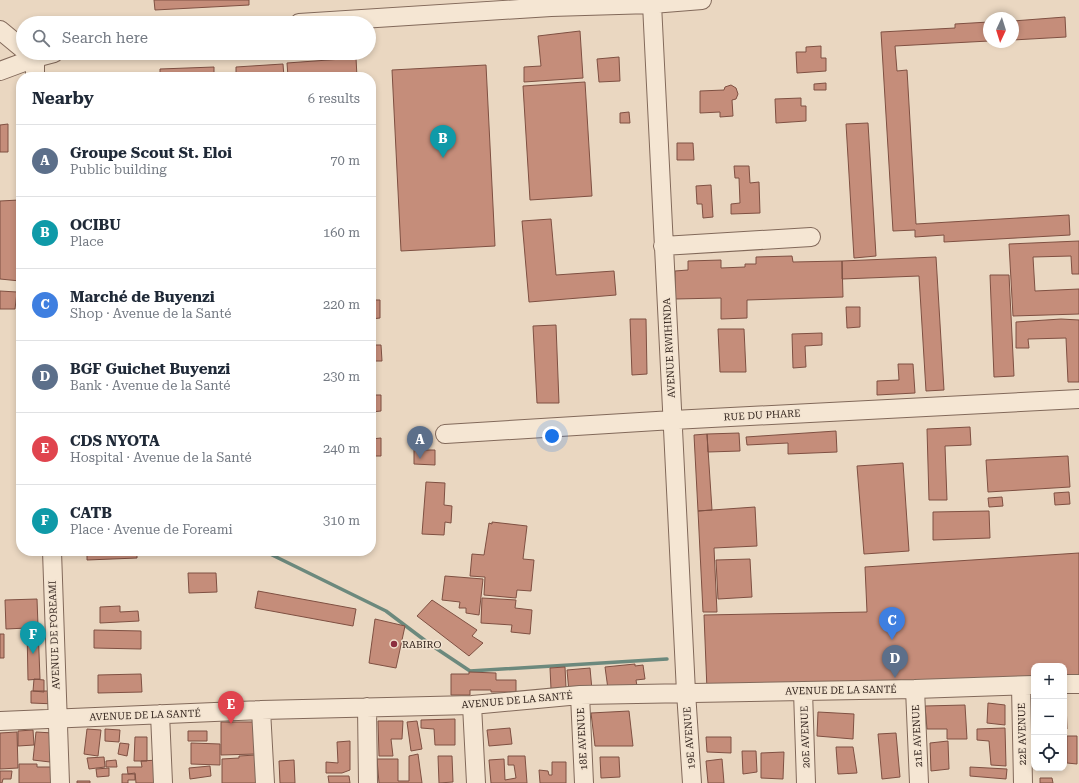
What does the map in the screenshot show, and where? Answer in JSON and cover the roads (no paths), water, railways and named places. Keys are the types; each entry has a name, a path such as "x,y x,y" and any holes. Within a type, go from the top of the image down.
{"street":[{"path":"376,17 551,4 652,4 702,0"},
{"name":"AVENUE RWIHINDA","path":"652,4 686,692"},
{"path":"0,32 16,31"},
{"path":"0,32 16,44"},
{"path":"0,71 18,60"},
{"path":"31,60 34,72"},
{"path":"663,246 811,237"},
{"name":"RUE DU PHARE","path":"444,434 673,420 1079,399"},
{"name":"AVENUE DE FOREAMI","path":"52,556 60,783"},
{"path":"1067,684 1079,684"},
{"name":"AVENUE DE LA SANTÉ","path":"0,721 261,710 472,705 580,695 1027,686"},
{"name":"22E AVENUE","path":"1023,783 1027,686"},
{"name":"21E AVENUE","path":"915,689 919,783"},
{"name":"20E AVENUE","path":"803,691 806,783"},
{"name":"19E AVENUE","path":"686,692 692,783"},
{"name":"18E AVENUE","path":"580,695 584,783"},
{"path":"472,705 476,783"},
{"path":"367,707 368,783"},
{"path":"261,710 265,783"},
{"path":"160,714 163,783"}],"waterway":[{"path":"274,556 386,611 431,645 470,671 667,659"}],"place":[{"name":"OCIBU","path":"443,158"},
{"name":"Groupe Scout St. Eloi","path":"420,459"},
{"name":"Marché de Buyenzi","path":"892,640"},
{"name":"RABIRO","path":"394,644"},
{"name":"CATB","path":"33,654"},
{"name":"BGF Guichet Buyenzi","path":"895,678"},
{"name":"CDS NYOTA","path":"231,724"}]}
